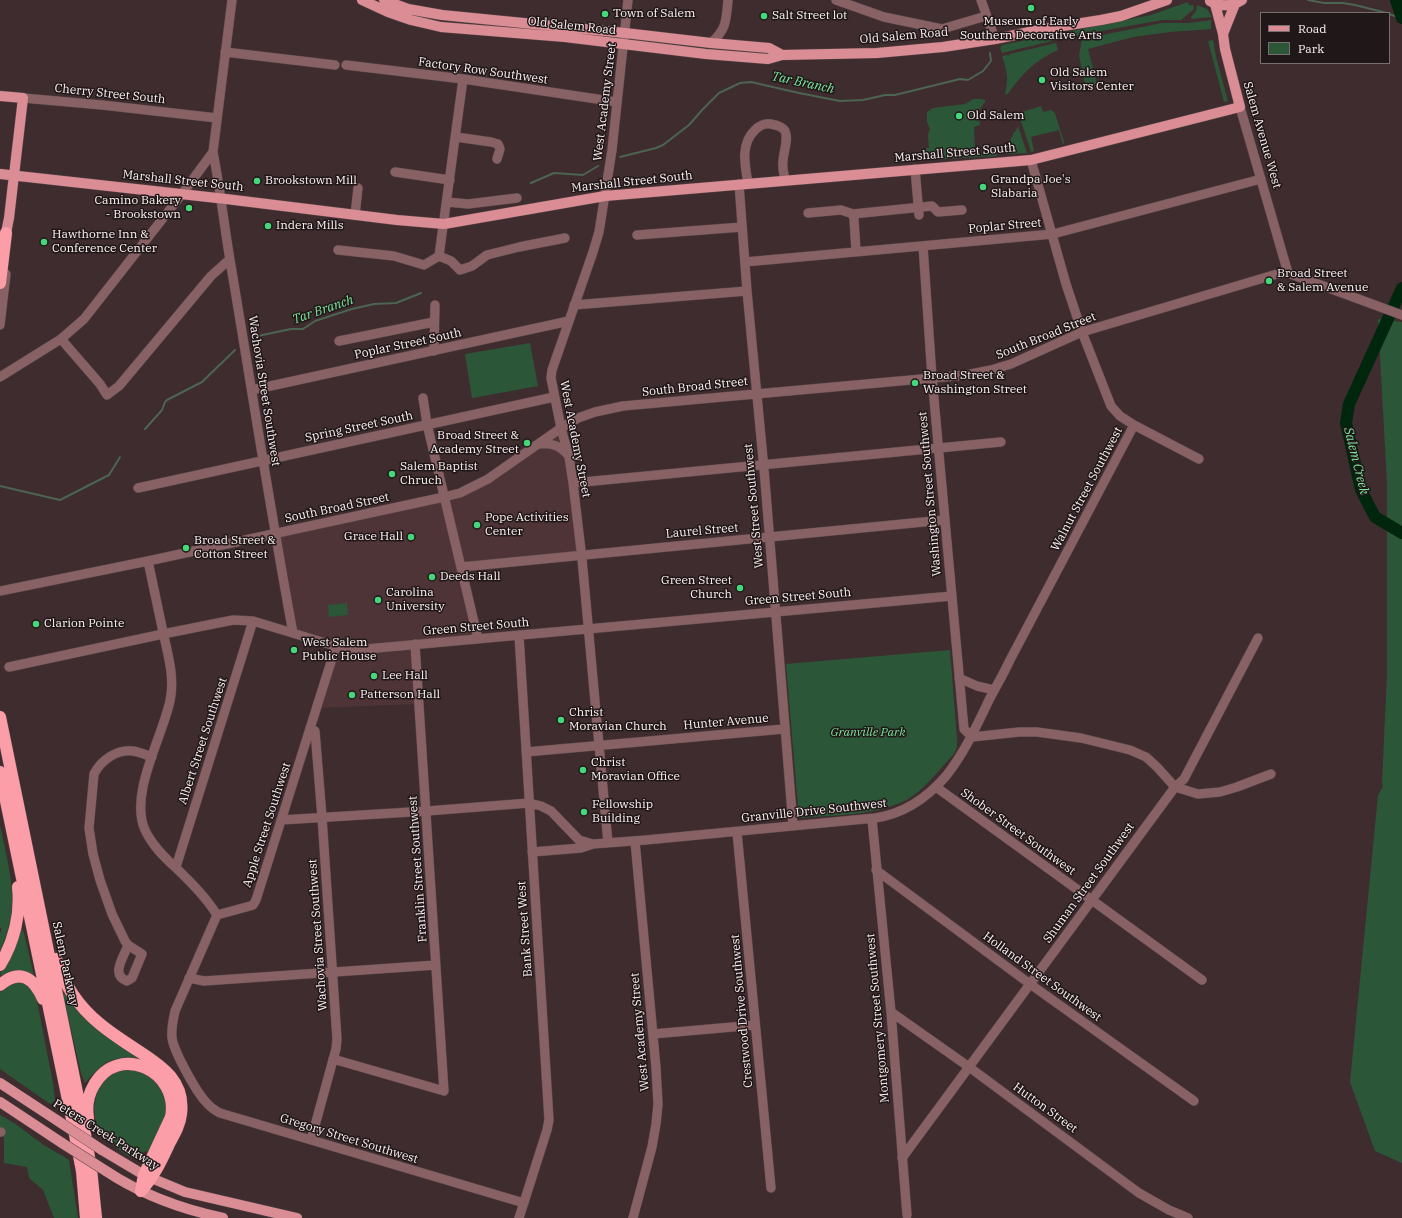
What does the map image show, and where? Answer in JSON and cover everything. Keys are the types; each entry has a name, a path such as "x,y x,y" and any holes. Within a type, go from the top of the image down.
{"highway":[{"path":"0,283 6,233"},
{"name":"Salem Parkway","path":"0,717 88,1149 94,1188 96,1218"},
{"name":"Salem Parkway","path":"0,772 79,1154 86,1218"},
{"path":"0,965 6,956 11,943 18,912 19,893 12,852 15,841"},
{"path":"38,900 44,907 53,951 60,972 67,986 78,1002 99,1024 163,1068 171,1076 177,1086 181,1103 180,1120 141,1191"},
{"path":"0,985 13,977 21,976 29,979 38,988 52,1023"},
{"path":"88,1149 91,1138 87,1104 92,1088 100,1075 109,1069 124,1064 139,1065 149,1069 167,1086 172,1108 170,1122 148,1177"}],"main road":[{"name":"Old Salem Road","path":"362,0 388,12 411,20 441,27 566,37 706,54 768,59 782,55 877,53 943,47 1121,16 1167,0"},
{"name":"Old Salem Road","path":"384,0 408,9 442,15 769,48 782,55"},
{"path":"1210,1 1229,6 1238,2"},
{"name":"Salem Avenue West","path":"1210,1 1224,34 1225,49 1240,107"},
{"path":"1224,34 1238,2"},
{"name":"Cherry Street South","path":"0,96 23,98"},
{"path":"6,233 23,98"},
{"name":"Marshall Street South","path":"0,174 444,224 605,196 1031,160 1240,107"},
{"name":"Peters Creek Parkway","path":"0,1083 102,1150 148,1177 198,1196 297,1218"},
{"path":"0,1102 106,1172 141,1191 180,1207 223,1218"}],"street":[{"path":"0,377 61,339 93,309 213,152 232,0"},
{"name":"West Academy Street","path":"608,843 573,483 569,457 560,428 551,378 552,370 599,232 617,102 628,0"},
{"path":"711,43 723,31 726,22 728,0"},
{"path":"836,0 884,17 942,29 986,16"},
{"path":"981,0 994,39"},
{"path":"225,52 335,65"},
{"name":"Factory Row Southwest","path":"346,65 617,102"},
{"path":"439,256 463,80"},
{"name":"Cherry Street South","path":"23,98 217,118"},
{"name":"Salem Avenue West","path":"1240,107 1288,273"},
{"name":"West Street Southwest","path":"785,180 783,163 786,133 784,129 777,125 765,124 758,127 750,134 744,153 742,227 756,393 764,466 784,729 793,825"},
{"path":"456,137 498,144 500,149 497,159"},
{"name":"Wachovia Street Southwest","path":"213,152 222,198 230,259 275,534 293,633"},
{"name":"Walnut Street Southwest","path":"972,737 994,690 1134,425 1120,416 1110,406 1082,332 1066,284 1031,160"},
{"path":"915,169 919,212"},
{"path":"395,172 450,180"},
{"name":"Poplar Street","path":"745,262 1053,234 1261,179"},
{"path":"355,215 358,188"},
{"path":"447,202 468,204 517,198"},
{"path":"808,213 841,210 852,214 919,212 932,206 938,212 962,210"},
{"path":"852,214 854,219 856,251"},
{"path":"0,325 11,229 9,218"},
{"path":"637,235 742,227"},
{"path":"439,256 451,261 460,270 472,266 487,255 565,238"},
{"name":"Washington Street Southwest","path":"923,246 944,520 964,729 972,737"},
{"path":"338,250 394,256 424,265 439,256"},
{"path":"61,339 100,384 107,395 119,386 211,276 230,259"},
{"name":"South Broad Street","path":"0,591 275,534 460,493 478,485 560,428 578,418 595,412 623,406 966,375 1011,364 1082,332 1265,276 1288,273 1401,314"},
{"path":"574,305 747,291"},
{"path":"434,351 435,305"},
{"name":"Poplar Street South","path":"252,390 569,321"},
{"path":"339,341 434,322"},
{"name":"Spring Street South","path":"138,488 554,397"},
{"path":"423,398 427,424 478,638"},
{"path":"1134,425 1199,459"},
{"path":"573,483 764,466 1001,442"},
{"path":"537,444 554,444 562,449 569,457"},
{"name":"Laurel Street","path":"461,567 944,520"},
{"path":"148,561 164,634 172,685 170,701 145,780 140,812 145,830 157,850 176,867 205,898 217,915 189,978 204,981 436,966"},
{"name":"Green Street South","path":"9,667 164,634 240,620 253,621 336,646 355,650 952,596"},
{"name":"Albert Street Southwest","path":"176,867 253,621"},
{"name":"Bank Street West","path":"519,635 549,1120 519,1218"},
{"name":"Shuman Street Southwest","path":"902,1158 1175,787 1184,779 1258,638"},
{"name":"Franklin Street Southwest","path":"333,1059 444,1091 415,644"},
{"name":"Apple Street Southwest","path":"217,915 250,906 255,902 336,646"},
{"path":"959,678 977,686 994,690"},
{"name":"Wachovia Street Southwest","path":"310,728 315,731 337,1039 311,1140"},
{"name":"Hunter Avenue","path":"526,752 784,729"},
{"path":"972,737 1019,732 1037,732 1081,738 1130,750 1146,757 1158,767 1175,787 1193,793 1208,793 1237,787 1271,774"},
{"name":"Granville Drive Southwest","path":"532,852 581,848 593,844 737,832 793,825 872,819 888,816 905,810 922,799 936,787 946,776 972,737"},
{"path":"128,945 112,914 93,854 89,828 94,774 96,769 107,758 120,752 132,751 152,757"},
{"name":"Shober Street Southwest","path":"936,787 1202,980"},
{"name":"Granville Drive Southwest","path":"281,820 529,803 541,806 551,811 579,840 593,844"},
{"name":"Montgomery Street Southwest","path":"872,819 891,1012 907,1215"},
{"name":"Crestwood Drive Southwest","path":"737,832 771,1188"},
{"name":"West Academy Street","path":"633,1218 652,1147 658,1114 653,1034 635,841"},
{"name":"Holland Street Southwest","path":"876,870 1030,984 1194,1101"},
{"name":"Gregory Street Southwest","path":"189,978 175,1011 172,1022 172,1033 175,1048 187,1071 209,1106 220,1113 524,1203"},
{"name":"Hutton Street","path":"891,1012 969,1067 1139,1193 1169,1210 1188,1218"},
{"path":"653,1034 755,1025"}],"shaded area":[{"name":"Carolina University","path":"561,428 581,555 461,567 478,639 415,644 419,704 316,708 336,647 293,633 275,534 444,497 462,497 480,488"}],"green space":[{"path":"1188,2 1189,5 1193,5 1194,9 1181,20 1162,20 1069,37 1002,53 1000,48 1002,45 1151,15"},
{"path":"1197,5 1207,9 1212,17 1192,19 1191,17 1196,11"},
{"path":"1211,20 1211,29 1133,37 1088,49 1097,84 1069,92 1067,88 1085,83 1079,56 1082,39 1162,23 1189,23"},
{"path":"1213,40 1228,101 1224,102 1208,41"},
{"path":"1056,43 1058,50 1035,63 1007,95 1005,93 1007,74 1002,56 1008,56 1010,54"},
{"path":"973,99 985,100 979,113 980,125 974,127 975,153 997,152 997,155 927,160 926,148 929,148 928,135 930,129 927,122 927,112 933,108 965,104"},
{"path":"1041,106 1043,112 1051,110 1055,113 1064,142 1063,145 1059,130 1031,137 1034,151 1031,152 1019,115 1022,112"},
{"path":"1018,126 1027,153 1006,154 1007,148"},
{"path":"1378,319 1402,322 1402,1163 1375,1151 1350,1082 1378,795 1383,787 1387,674 1387,484"},
{"path":"530,343 538,386 472,398 465,354"},
{"path":"347,603 348,615 329,617 328,605"},
{"name":"Granville Park","path":"950,650 957,738 957,747 954,754 918,792 893,806 862,813 799,818 786,664"},
{"path":"0,825 10,873 12,910 6,936 0,951 0,933 2,929 0,927"},
{"path":"20,929 22,929 24,933 35,980 4,978 0,974 5,966"},
{"path":"19,981 25,983 36,996 53,1083 55,1100 50,1104 0,1069 0,993 10,984"},
{"path":"66,991 139,1059 122,1058 108,1062 102,1065 85,1083 81,1073 63,994"},
{"path":"136,1069 150,1077 160,1088 166,1102 166,1110 164,1118 148,1152 145,1151 140,1156 133,1157 128,1156 97,1134 94,1108 97,1090 112,1072"},
{"path":"0,1115 45,1146 69,1160 78,1218 54,1218 43,1190 29,1178 27,1167 4,1163 4,1139 2,1129 0,1128"}],"waterway":[{"name":"Tar Branch","path":"1308,0 1324,3 1343,3 1383,12"},
{"name":"Salem Creek","path":"1396,0 1402,18"},
{"name":"Tar Branch","path":"1390,14 1401,18"},
{"name":"Tar Branch","path":"620,157 663,145 689,125 719,93 740,83 751,82 840,101 863,100 885,95 895,95 960,79 968,80 983,71 991,61 990,53"},
{"name":"Tar Branch","path":"531,183 554,173 583,175 598,166"},
{"name":"Salem Creek","path":"1402,288 1349,404 1346,423 1361,490 1375,517 1402,533"},
{"name":"Tar Branch","path":"253,337 291,329 303,329 315,321 352,309 374,304 396,303 421,293"},
{"name":"Tar Branch","path":"145,429 162,410 167,400 202,382 235,350"},
{"name":"Tar Branch","path":"0,486 60,500 109,475 120,457"}],"place":[{"name":"Museum of Early Southern Decorative Arts","path":"1031,8"},
{"name":"Town of Salem","path":"605,14"},
{"name":"Salt Street lot","path":"764,16"},
{"name":"Old Salem Visitors Center","path":"1042,80"},
{"name":"Old Salem","path":"959,116"},
{"name":"Brookstown Mill","path":"257,181"},
{"name":"Grandpa Joe's Slabaria","path":"983,187"},
{"name":"Camino Bakery - Brookstown","path":"189,208"},
{"name":"Indera Mills","path":"268,226"},
{"name":"Hawthorne Inn & Conference Center","path":"44,242"},
{"name":"Broad Street & Salem Avenue","path":"1269,281"},
{"name":"Broad Street & Washington Street","path":"915,383"},
{"name":"Broad Street & Academy Street","path":"527,443"},
{"name":"Salem Baptist Chruch","path":"392,474"},
{"name":"Pope Activities Center","path":"477,525"},
{"name":"Grace Hall","path":"411,537"},
{"name":"Broad Street & Cotton Street","path":"186,548"},
{"name":"Deeds Hall","path":"432,577"},
{"name":"Green Street Church","path":"740,588"},
{"name":"Carolina University","path":"378,600"},
{"name":"Clarion Pointe","path":"36,624"},
{"name":"West Salem Public House","path":"294,650"},
{"name":"Lee Hall","path":"374,676"},
{"name":"Patterson Hall","path":"352,695"},
{"name":"Christ Moravian Church","path":"561,720"},
{"name":"Christ Moravian Office","path":"583,770"},
{"name":"Fellowship Building","path":"584,812"}]}
